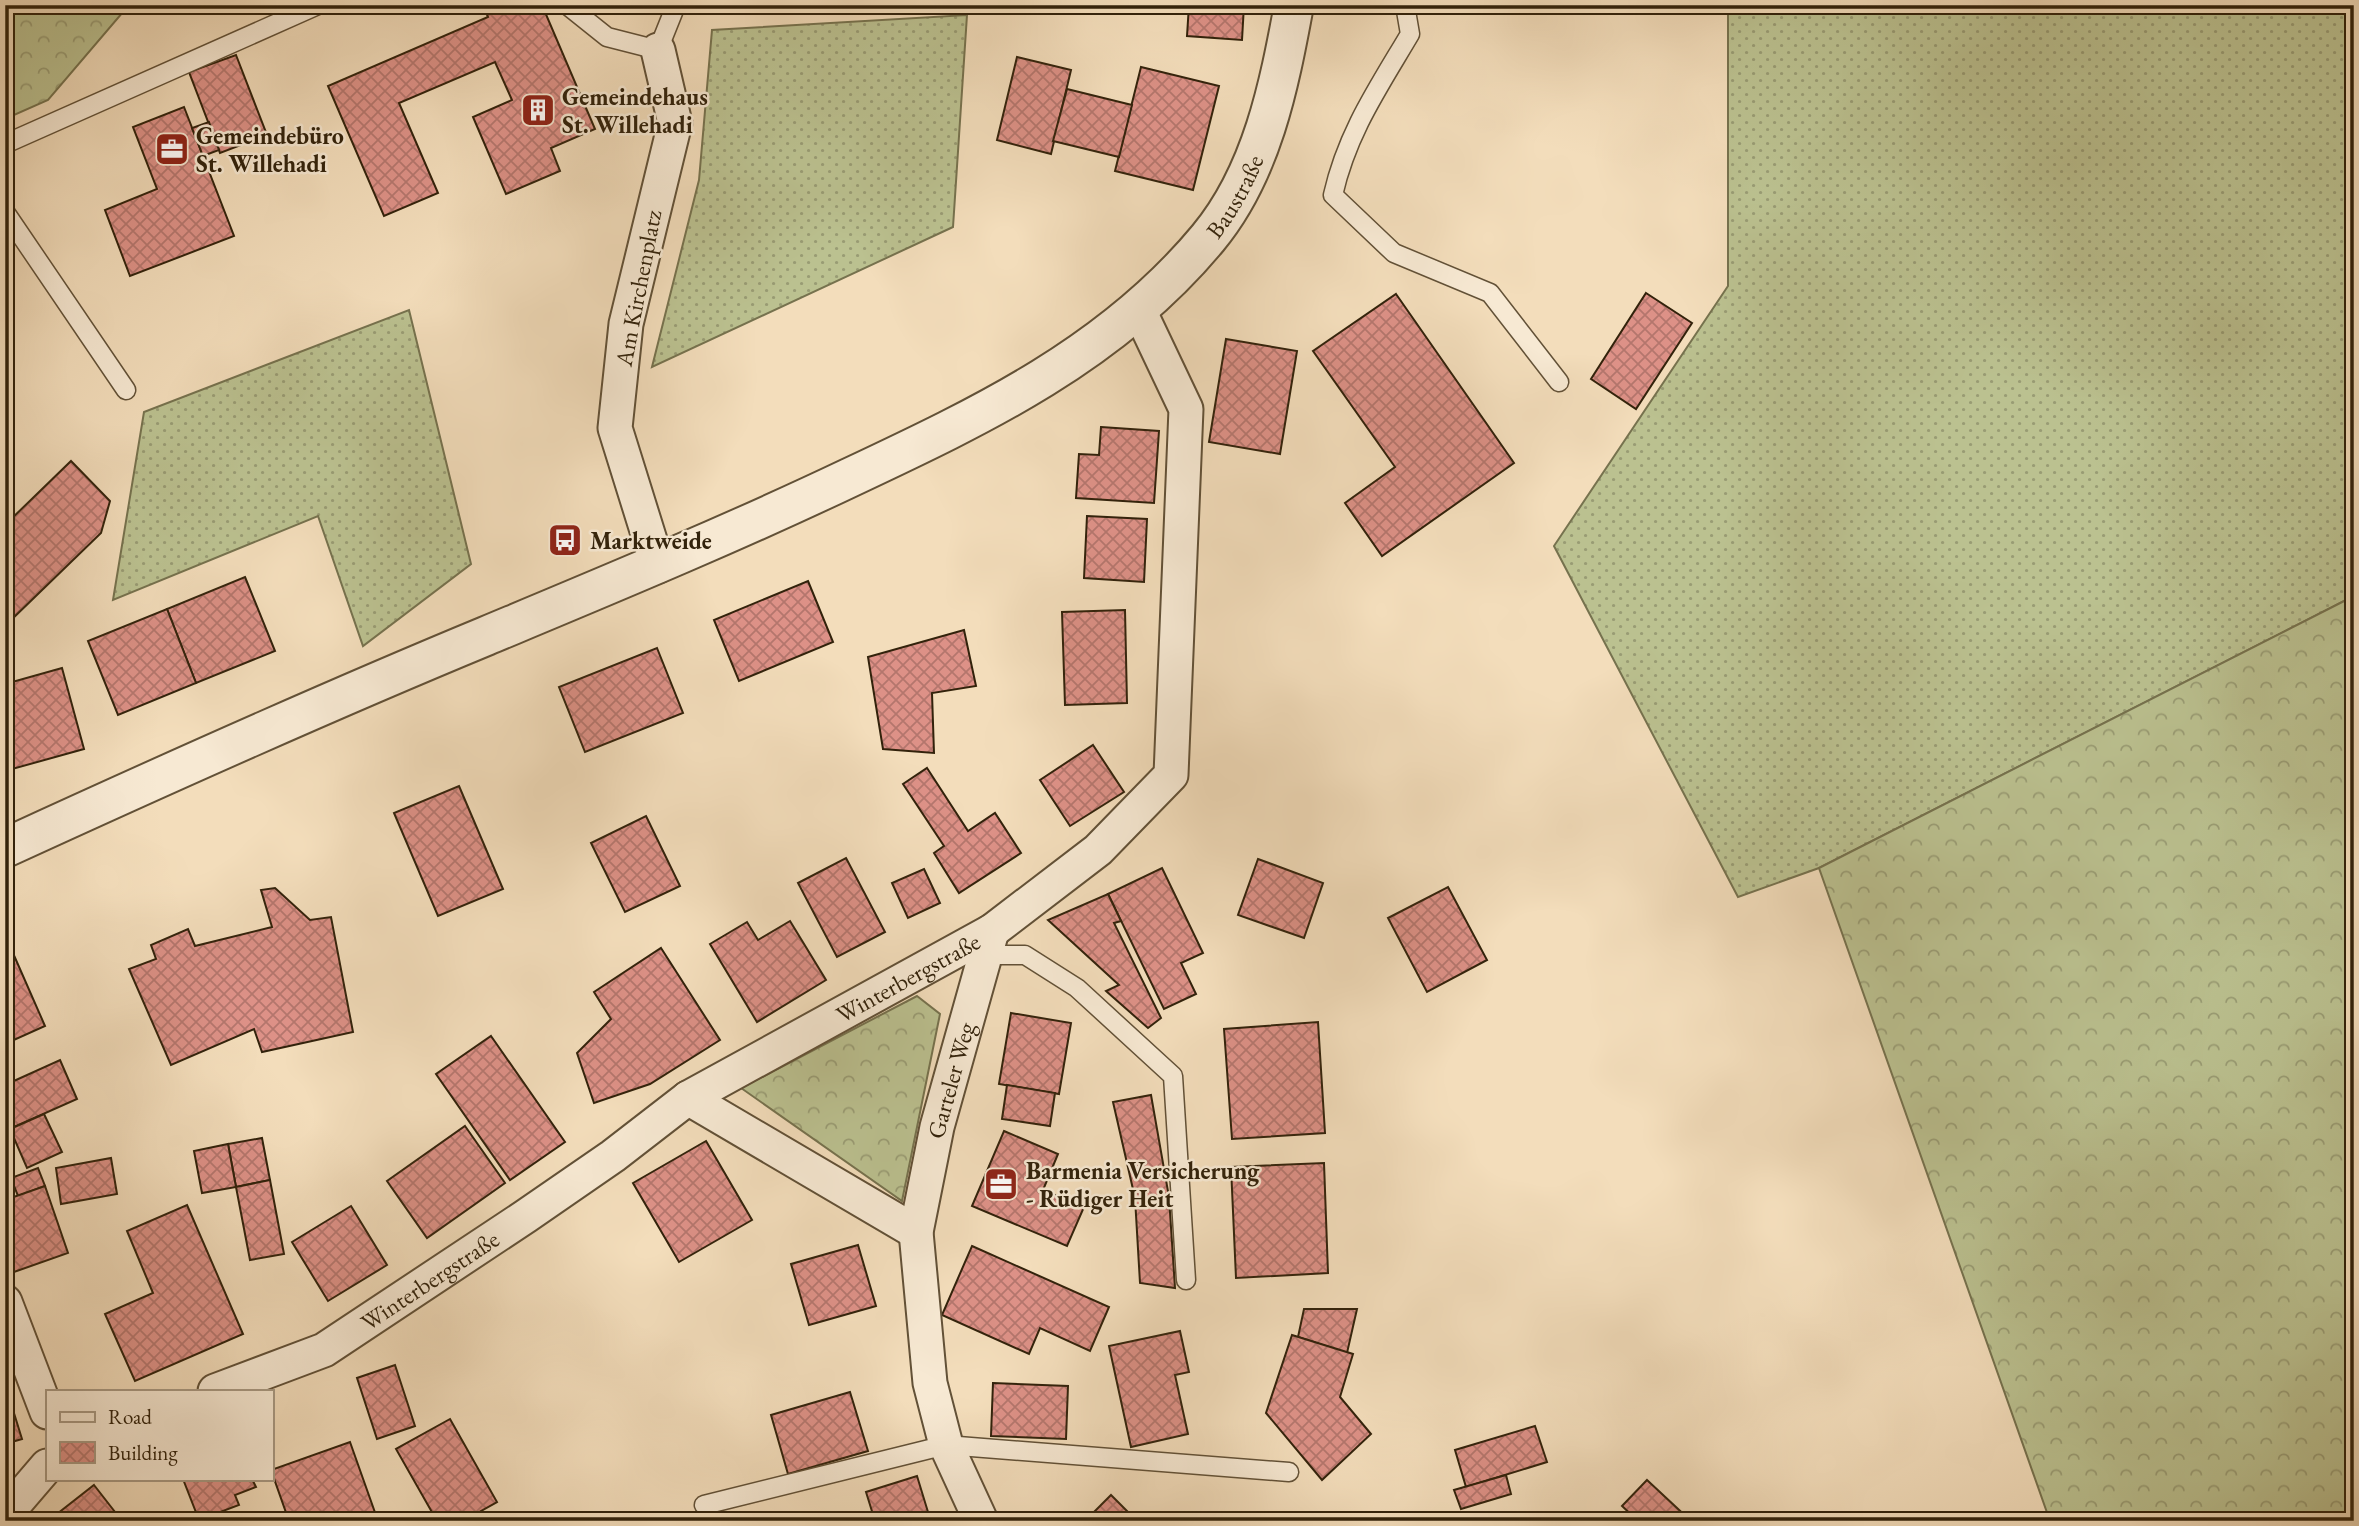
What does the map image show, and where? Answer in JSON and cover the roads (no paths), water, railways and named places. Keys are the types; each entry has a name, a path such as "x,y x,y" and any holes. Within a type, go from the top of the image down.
{"street":[{"name":"Baustraße","path":"658,566 977,418 1098,344 1209,236 1251,170 1281,77 1294,5"},
{"name":"Am Kirchenplatz","path":"658,50 675,123 626,324 615,428 658,566"},
{"name":"Winterbergstraße","path":"218,1390 324,1350 613,1156 688,1098 990,943 1098,850 1171,775 1185,410 1138,308"},
{"path":"5,848 335,699 658,566"},
{"name":"Garteler Weg","path":"981,1521 946,1446 930,1383 916,1232 937,1127 990,943"},
{"path":"688,1098 916,1232"},
{"path":"5,1302 46,1409"},
{"path":"5,1515 46,1467"}],"lane":[{"path":"5,144 318,5"},
{"path":"567,5 607,37 658,50 676,5"},
{"path":"1405,5 1410,34 1369,102 1341,158 1333,195 1394,253 1490,293 1559,382"},
{"path":"5,212 126,390"},
{"path":"990,943 1025,955 1077,988 1173,1076 1186,1280"},
{"path":"704,1505 946,1446 1289,1472"}],"place":[{"name":"Gemeindehaus St. Willehadi","path":"538,110"},
{"name":"Gemeindebüro St. Willehadi","path":"172,149"},
{"name":"Marktweide","path":"565,540"},
{"name":"Barmenia Versicherung - Rüdiger Heit","path":"1001,1184"}]}
